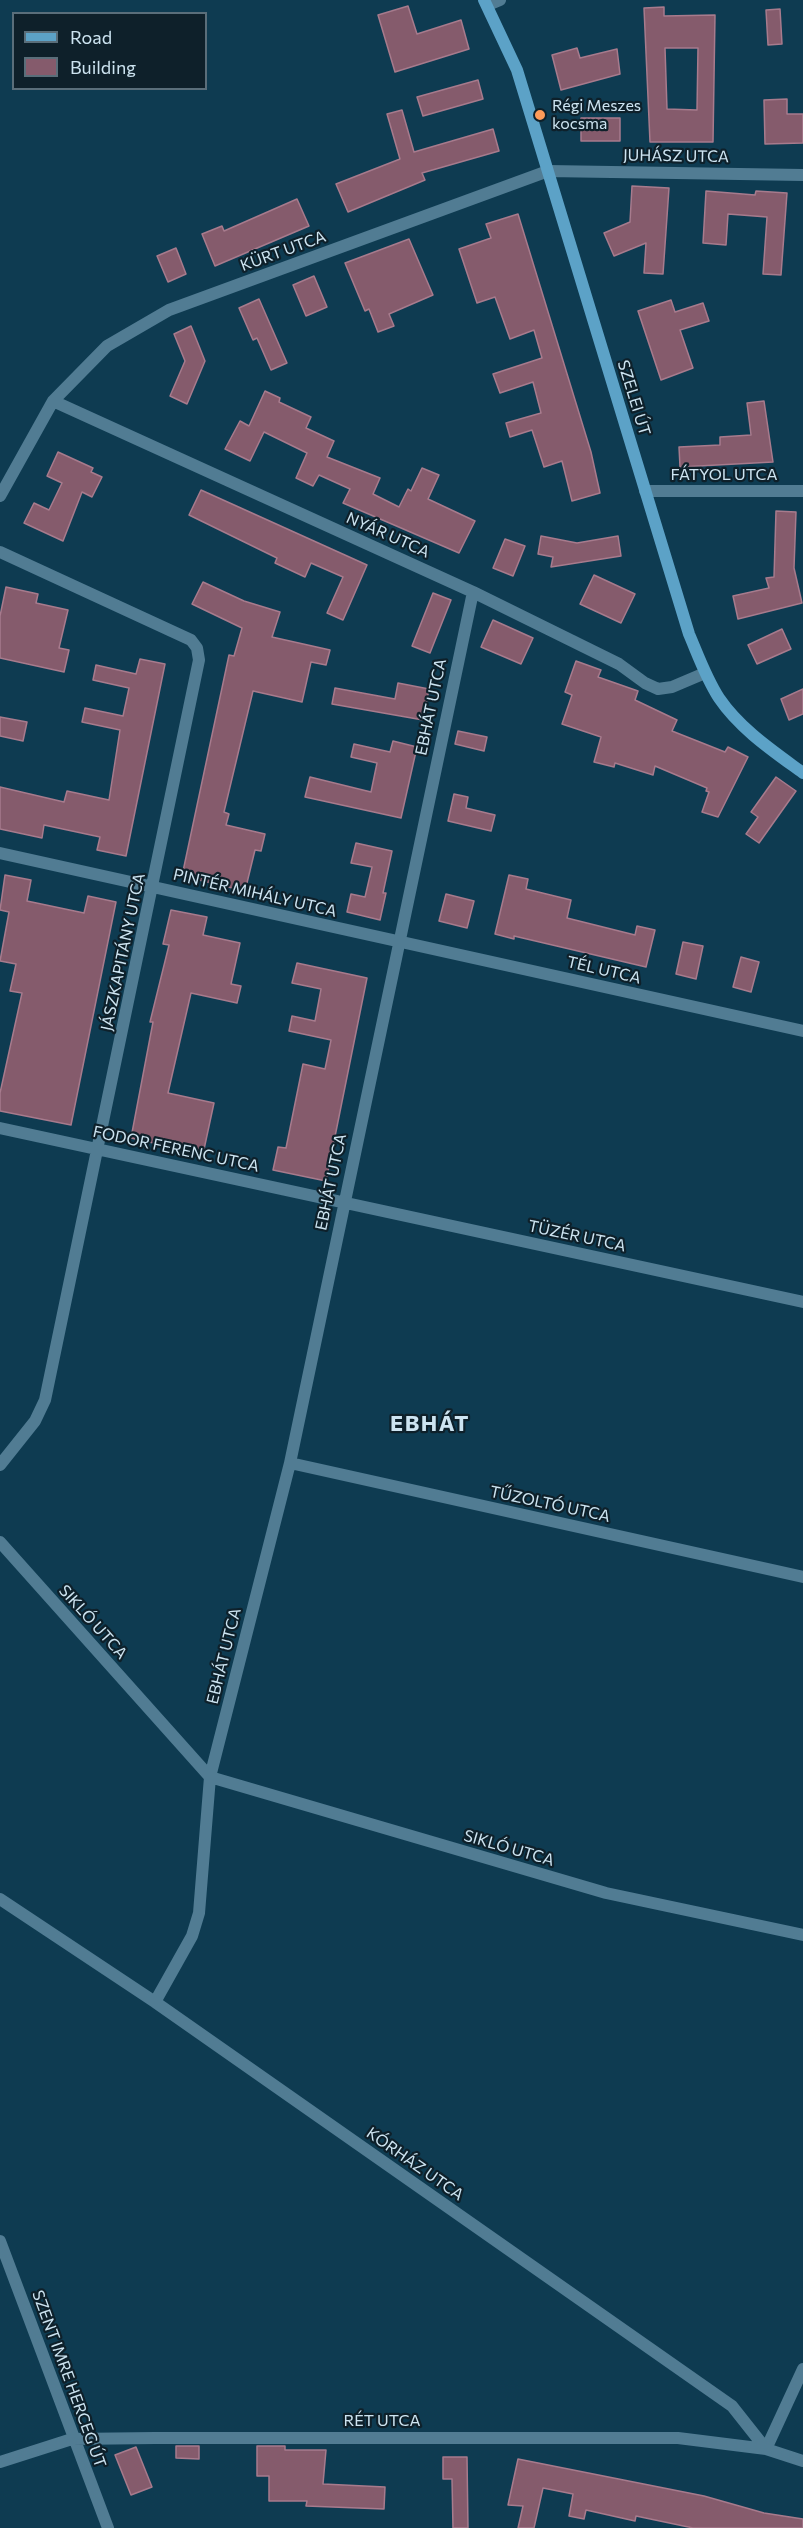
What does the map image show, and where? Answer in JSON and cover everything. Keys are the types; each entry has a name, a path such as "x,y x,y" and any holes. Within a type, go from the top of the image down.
{"main road":[{"name":"SZELEI ÚT","path":"491,2 517,70 689,634 705,673 731,713 761,742 803,773"}],"street":[{"name":"JUHÁSZ UTCA","path":"548,171 803,175"},
{"name":"KÜRT UTCA","path":"53,401 107,346 170,310 548,171"},
{"path":"0,496 53,401"},
{"name":"NYÁR UTCA","path":"53,401 473,592 619,664 645,683 658,689 672,687 705,673"},
{"name":"FÁTYOL UTCA","path":"645,492 803,491"},
{"name":"JÁSZKAPITÁNY UTCA","path":"0,552 191,640 197,648 199,660 45,1400 35,1421 0,1465"},
{"name":"EBHÁT UTCA","path":"210,1777 290,1463 473,592"},
{"name":"PINTÉR MIHÁLY UTCA","path":"0,852 398,941"},
{"name":"TÉL UTCA","path":"398,941 803,1031"},
{"name":"FODOR FERENC UTCA","path":"0,1128 344,1202"},
{"name":"TÜZÉR UTCA","path":"344,1202 803,1302"},
{"name":"TŰZOLTÓ UTCA","path":"290,1463 803,1577"},
{"name":"SIKLÓ UTCA","path":"0,1542 210,1777 606,1893 803,1935"},
{"path":"154,2002 192,1936 199,1913 210,1777"},
{"name":"KÓRHÁZ UTCA","path":"0,1899 154,2002 732,2406 766,2449"},
{"name":"SZENT IMRE HERCEG ÚT","path":"0,2241 72,2439 108,2528"},
{"path":"803,2368 766,2449 803,2461"},
{"name":"RÉT UTCA","path":"0,2462 72,2439 678,2438 766,2449"}],"building":[{"path":"408,6 417,34 461,20 469,49 395,72 378,15"},
{"path":"664,7 664,16 715,15 713,142 650,142 644,8","holes":["665,48 698,48 697,110 667,109"]},
{"path":"780,9 782,44 768,45 766,10"},
{"path":"577,48 580,58 617,49 620,74 561,90 552,55"},
{"path":"478,80 483,99 423,116 417,97"},
{"path":"787,99 787,114 803,114 803,143 765,144 764,100"},
{"path":"402,110 414,152 493,129 499,151 422,173 425,180 348,212 336,184 400,159 387,114"},
{"path":"581,118 620,118 620,141 581,141"},
{"path":"632,186 669,188 663,274 644,273 646,243 614,256 604,233 630,222"},
{"path":"706,191 755,195 756,191 787,193 781,275 763,274 767,217 728,214 726,245 703,243"},
{"path":"297,199 309,226 215,266 202,234 222,226 224,231"},
{"path":"518,214 591,452 600,493 572,501 562,461 544,467 532,430 510,437 506,423 541,413 533,382 500,393 493,374 542,358 534,330 510,339 495,297 477,303 459,249 491,238 486,224"},
{"path":"409,239 433,295 389,314 394,326 378,332 369,309 365,311 345,263"},
{"path":"176,248 186,274 168,282 157,256"},
{"path":"314,276 327,307 306,316 293,285"},
{"path":"259,299 287,363 271,370 257,338 253,340 239,308"},
{"path":"671,300 675,312 703,303 709,321 680,330 693,368 661,380 638,311"},
{"path":"191,326 205,361 187,404 170,396 185,361 174,334"},
{"path":"265,391 280,398 279,402 311,417 306,428 334,441 327,457 380,478 373,494 399,507 408,489 411,491 422,468 439,475 428,499 475,521 459,553 343,503 350,489 319,475 313,486 296,478 307,453 264,432 250,461 225,449 240,421 249,426"},
{"path":"764,401 773,462 680,467 679,447 720,445 720,437 751,435 747,403"},
{"path":"58,452 93,468 91,472 102,477 92,497 82,492 63,541 24,523 34,503 49,510 62,483 47,476"},
{"path":"201,490 367,565 343,620 327,613 343,577 311,563 305,577 275,563 277,558 189,515"},
{"path":"776,511 796,512 794,568 802,603 738,619 733,596 769,588 766,578 774,577"},
{"path":"541,536 577,543 618,536 621,556 551,567 553,557 538,554"},
{"path":"505,539 525,546 513,576 493,568"},
{"path":"594,575 635,594 621,623 580,604"},
{"path":"203,582 244,601 280,612 272,637 330,650 326,665 311,662 302,702 253,691 224,812 229,814 226,825 265,834 261,851 255,850 245,891 182,876 229,655 234,656 242,628 192,604"},
{"path":"6,587 38,594 36,603 68,610 59,648 69,650 64,672 0,658 0,616"},
{"path":"433,593 451,600 430,653 412,646"},
{"path":"493,620 533,638 521,664 481,647"},
{"path":"782,629 791,649 757,664 748,645"},
{"path":"140,659 165,664 126,856 97,850 100,837 44,825 42,838 0,829 0,787 64,802 67,791 109,800 120,730 82,722 85,708 123,716 129,688 93,680 96,665 136,674"},
{"path":"576,661 601,670 598,677 638,691 635,700 677,720 672,731 725,752 728,747 748,757 718,817 702,812 709,792 706,791 707,788 655,766 653,775 615,763 614,767 594,762 601,737 562,724 572,695 565,692"},
{"path":"398,683 429,689 423,720 332,704 335,688 395,699"},
{"path":"803,689 803,714 789,720 781,699"},
{"path":"0,717 27,722 23,741 0,736"},
{"path":"458,731 487,737 484,751 455,744"},
{"path":"393,741 417,747 401,818 305,797 310,777 371,792 377,763 351,757 354,744 390,752"},
{"path":"776,777 796,791 759,843 746,834 758,817 751,812"},
{"path":"454,794 468,797 466,808 495,815 491,831 448,821"},
{"path":"356,843 392,851 380,920 347,912 351,894 365,897 372,867 351,863"},
{"path":"5,875 31,880 27,901 84,913 88,896 116,902 71,1125 0,1111 0,1093 22,993 10,991 16,964 0,961 9,912 0,910"},
{"path":"509,875 528,879 526,889 571,900 567,918 635,935 637,926 655,930 646,967 514,936 514,939 495,934"},
{"path":"446,894 474,901 467,928 439,921"},
{"path":"171,910 207,917 203,935 240,943 231,984 241,986 237,1003 191,993 168,1093 214,1103 203,1154 131,1138 153,1022 150,1022 169,945 163,944"},
{"path":"683,942 703,946 696,979 676,974"},
{"path":"741,957 759,962 751,992 733,987"},
{"path":"297,963 367,978 326,1181 273,1170 278,1147 286,1148 303,1064 325,1069 331,1040 289,1031 292,1016 315,1021 321,989 292,983"},
{"path":"176,2446 199,2446 199,2459 176,2458"},
{"path":"257,2446 285,2446 285,2450 326,2450 323,2484 385,2487 384,2509 306,2506 307,2501 269,2501 269,2476 257,2476"},
{"path":"136,2447 152,2487 131,2495 115,2455"},
{"path":"443,2457 467,2457 468,2528 453,2528 452,2479 443,2479"},
{"path":"518,2459 704,2496 764,2513 803,2519 803,2528 693,2528 636,2516 635,2521 586,2510 584,2519 569,2516 573,2494 543,2488 534,2528 518,2528 523,2506 508,2505"}],"place":[{"name":"Régi Meszes kocsma","path":"540,115"}],"district":[{"name":"EBHÁT","path":"430,1424"}]}
